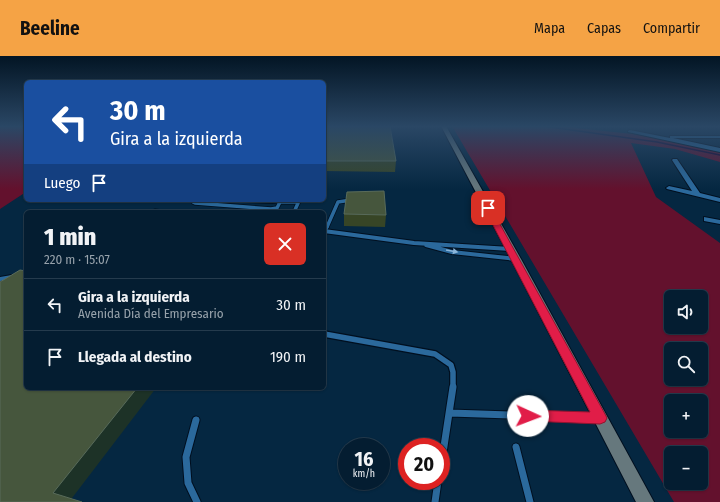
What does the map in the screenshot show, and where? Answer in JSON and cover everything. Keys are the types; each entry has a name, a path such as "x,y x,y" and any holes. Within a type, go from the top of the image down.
{"street":[{"path":"454,147 645,502"},
{"path":"703,147 720,150"},
{"path":"675,160 697,194"},
{"path":"669,188 720,200"},
{"path":"707,219 720,222"}],"lane":[{"path":"326,228 338,202 341,200 354,200"},
{"path":"193,202 271,209 277,208 280,202"},
{"path":"326,232 414,243 510,248"},
{"path":"414,243 452,252 516,260"},
{"path":"0,279 20,277"},
{"path":"326,334 435,354 451,365 454,373 446,438"},
{"path":"450,413 600,418"},
{"path":"196,420 186,457 188,483 198,502"},
{"path":"516,447 530,502"},
{"path":"435,502 437,490"}],"shaded area":[{"path":"0,147 24,147 24,193 0,209"},
{"path":"464,147 633,147 656,197 720,243 720,502 674,502 667,490 708,490 708,446 664,446 664,485"},
{"path":"659,147 699,147 720,151 720,162 675,149"}],"building":[{"path":"326,147 394,147 396,161 326,161"},
{"path":"384,191 386,215 344,214 347,192"},
{"path":"20,270 24,271 24,390 135,390 53,493 82,502 0,502 0,282"}],"waterway":[{"path":"680,147 720,155"}],"route":[{"path":"488,208 600,418 528,416"}]}
